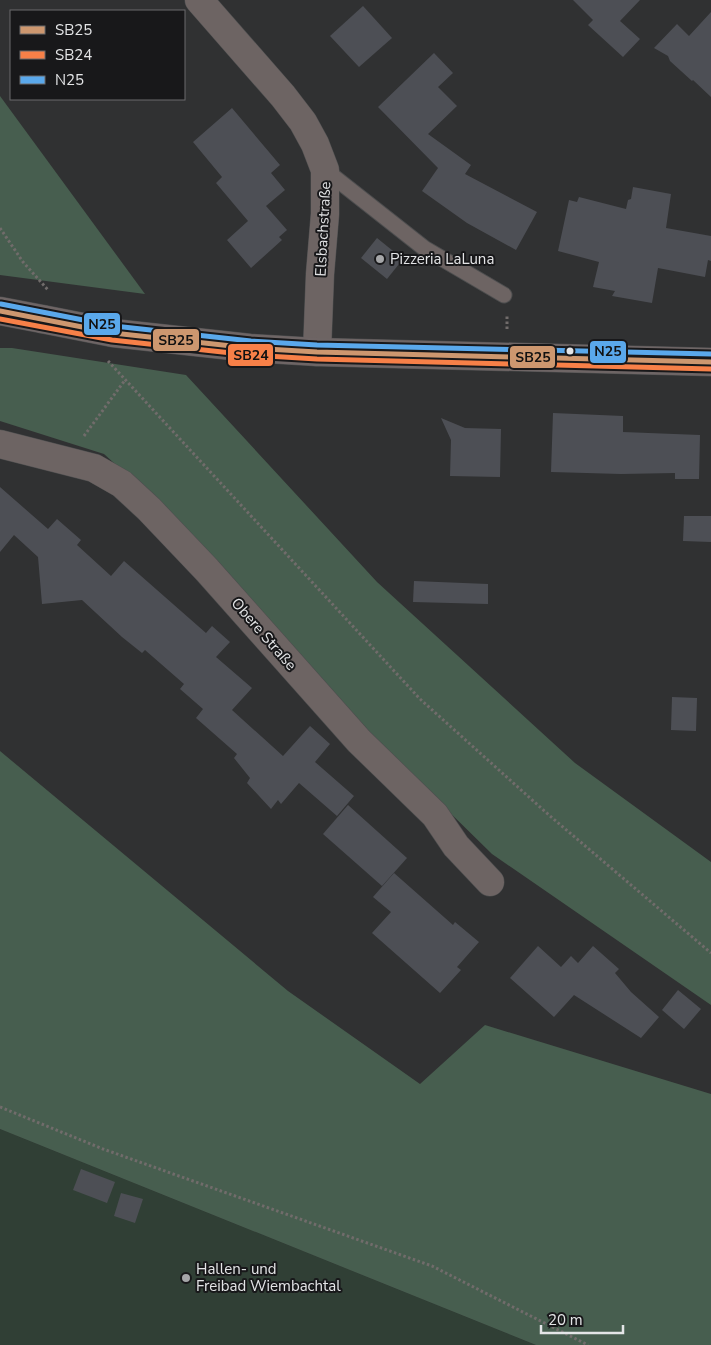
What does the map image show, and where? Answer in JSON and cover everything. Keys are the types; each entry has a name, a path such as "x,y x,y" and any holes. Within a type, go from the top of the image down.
{"main road":[{"path":"0,311 49,309 109,346 250,348 317,352 711,362"}],"street":[{"name":"Elsbachstraße","path":"199,0 283,96 303,122 315,144 325,170 325,214 320,274 317,352"},
{"name":"Obere Straße","path":"0,444 94,468 122,484 150,509 207,570 359,741 435,815 456,846 490,882"}],"lane":[{"path":"325,170 424,248 504,295"}],"path":[{"path":"0,228 23,262 49,309"},
{"path":"109,346 124,380 420,699 550,816 711,954"},
{"path":"71,462 78,444 124,380"},
{"path":"0,1108 103,1149 432,1266 588,1345"}],"green space":[{"path":"0,96 145,294 0,275"},
{"path":"0,348 12,348 186,375 377,582 575,763 711,862 711,1005 492,854 387,751 180,523 104,454 0,421"},
{"path":"0,751 288,991 420,1084 485,1025 711,1094 711,1345 536,1345 0,1129"},
{"name":"Hallen- und Freibad Wiembachtal","path":"0,1129 536,1345 0,1345"}],"building":[{"path":"573,0 640,0 620,21 640,39 623,57 588,25 593,20"},
{"path":"363,6 392,38 359,67 330,36"},
{"path":"711,12 711,97 670,61 668,56 654,48 677,24 689,36"},
{"path":"434,53 453,73 438,87 457,106 428,134 471,165 465,174 537,212 516,250 467,223 422,191 438,168 378,107"},
{"path":"232,108 280,165 271,173 285,190 266,206 287,230 279,237 282,240 251,268 227,240 248,221 216,183 222,177 193,142"},
{"path":"633,187 671,194 666,228 711,236 711,261 708,260 705,277 658,268 652,303 612,296 615,291 593,287 599,262 558,251 569,200 577,202 579,197 626,209 628,200 631,199"},
{"path":"377,238 403,259 387,279 361,258"},
{"path":"553,413 623,416 623,432 700,435 699,479 675,479 675,473 551,472"},
{"path":"441,418 465,428 501,429 500,477 450,476 451,440"},
{"path":"0,487 48,529 57,519 81,540 77,545 111,576 124,561 206,633 212,626 230,642 216,657 252,688 232,710 283,756 310,726 330,744 315,762 354,796 337,816 299,783 281,804 278,800 271,809 247,783 250,778 234,758 237,754 196,718 203,709 180,689 184,684 145,650 142,653 122,637 82,600 42,604 38,557 14,535 0,552"},
{"path":"684,516 711,516 711,542 683,541"},
{"path":"414,581 488,584 488,604 413,602"},
{"path":"672,697 697,698 696,731 671,730"},
{"path":"348,805 407,858 382,886 323,834"},
{"path":"394,873 453,925 455,922 479,942 457,967 461,970 440,993 372,933 391,912 373,897"},
{"path":"538,946 561,967 571,956 578,963 593,946 619,969 615,973 631,992 659,1017 641,1038 574,995 554,1017 510,978"},
{"path":"678,990 701,1009 684,1029 662,1010"},
{"path":"81,1169 115,1182 107,1203 73,1190"},
{"path":"121,1193 143,1199 135,1223 114,1216"}],"transit line":[{"name":"N25","path":"1,304 114,326 251,341 317,345 711,354"},
{"name":"SB25","path":"0,311 113,333 250,348 317,352 711,362"},
{"name":"SB24","path":"0,319 112,340 250,355 317,359 711,369"}],"place":[{"name":"Pizzeria LaLuna","path":"380,259"},
{"name":"Hallen- und Freibad Wiembachtal","path":"186,1278"}]}
